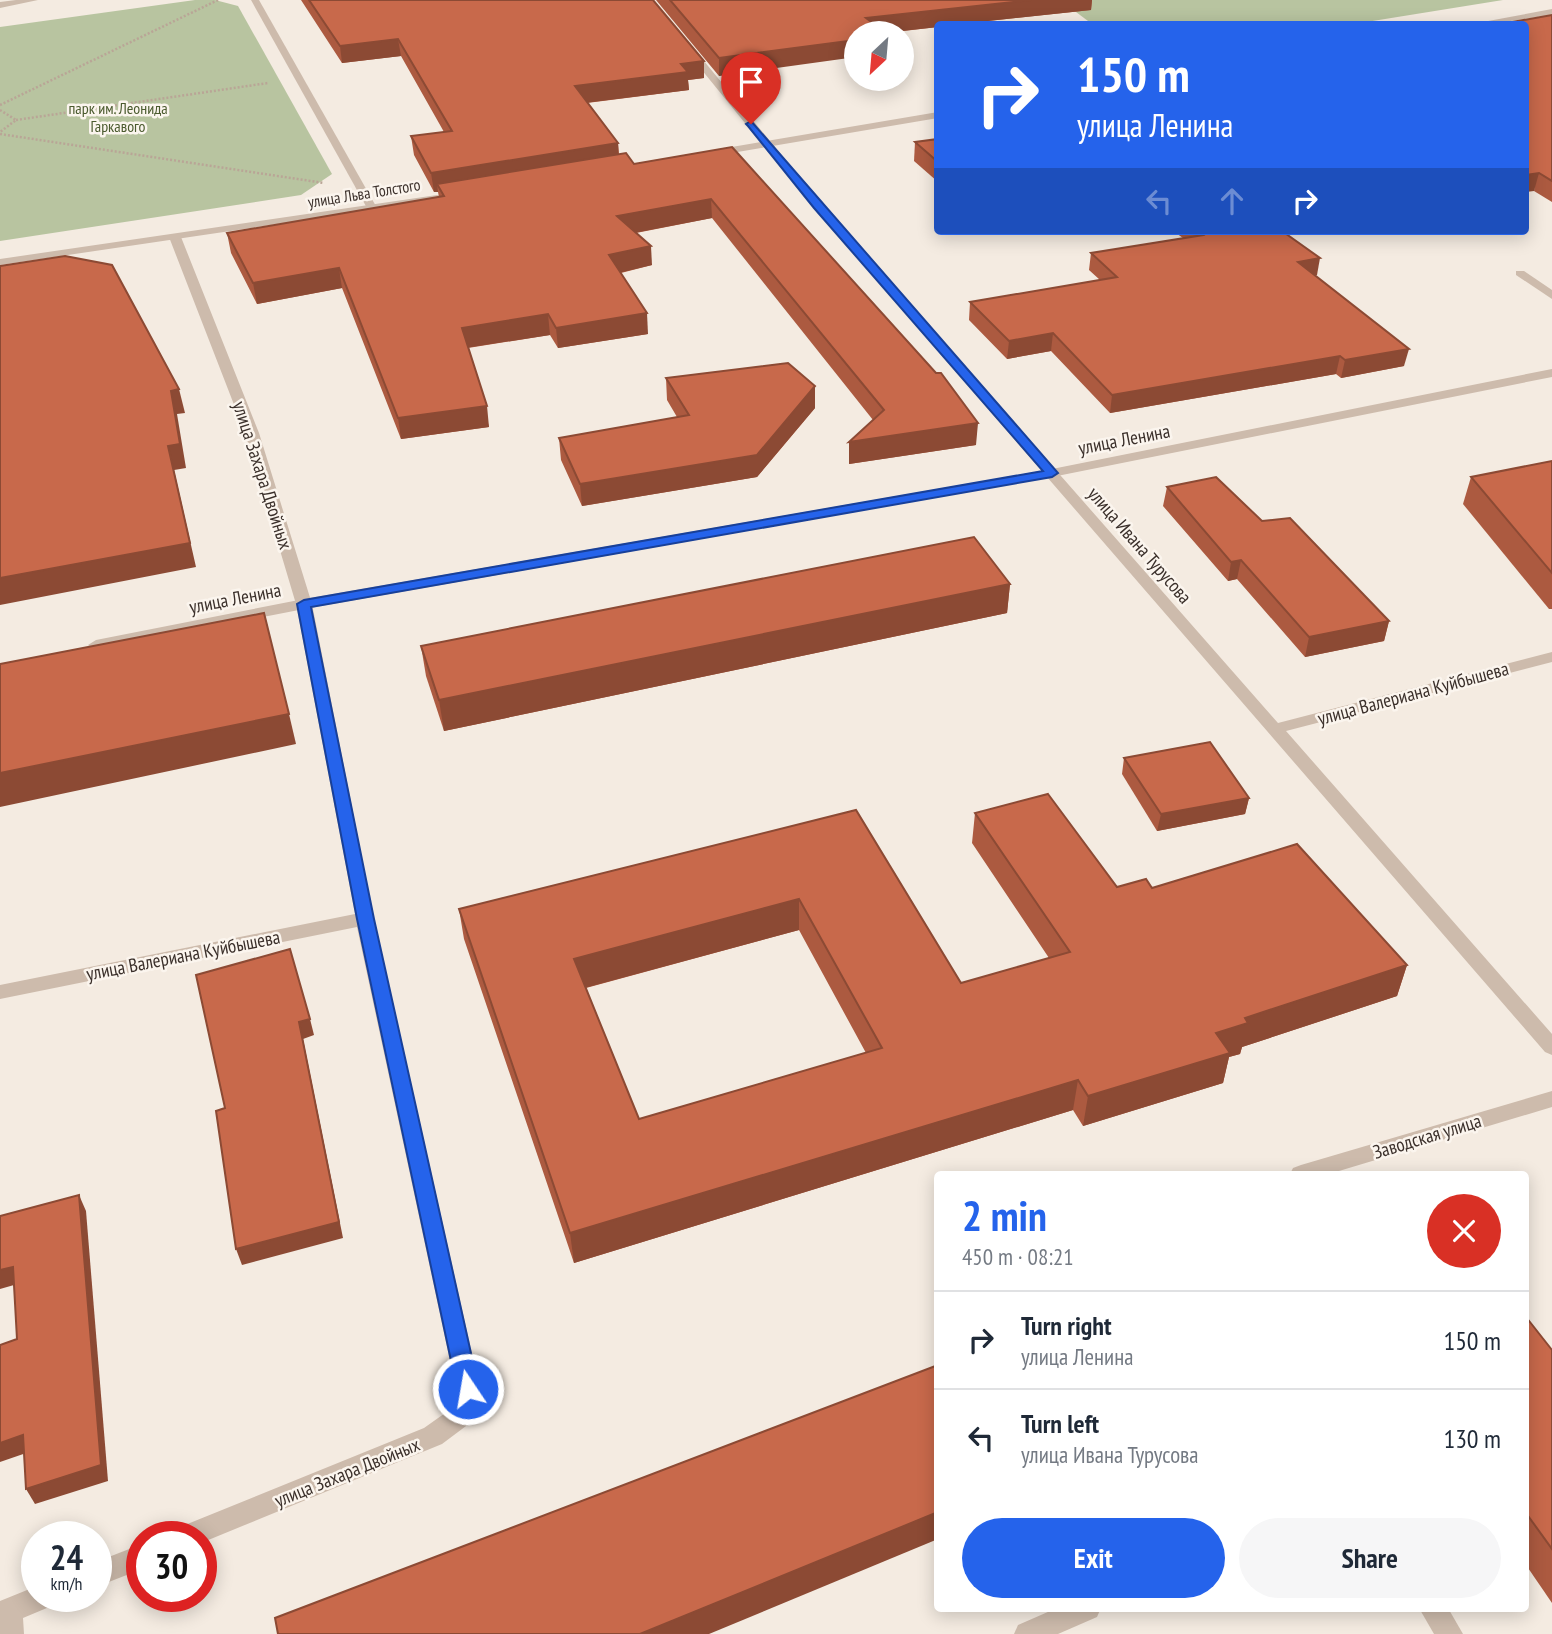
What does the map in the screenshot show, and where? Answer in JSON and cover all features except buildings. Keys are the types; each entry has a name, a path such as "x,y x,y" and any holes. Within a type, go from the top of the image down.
{"street":[{"path":"0,5 34,0"},
{"path":"256,0 372,208"},
{"path":"1495,21 1552,12"},
{"name":"улица Ивана Турусова","path":"682,41 818,206 1552,1047"},
{"path":"700,156 934,116"},
{"name":"улица Льва Толстого","path":"0,262 454,195"},
{"name":"улица Захара Двойных","path":"175,237 252,433 304,604 365,919 468,1389 458,1418 433,1436 217,1525"},
{"path":"1520,273 1552,295"},
{"name":"улица Ленина","path":"79,649 304,604 1052,473 1552,373"},
{"name":"улица Валериана Куйбышева","path":"1274,729 1552,657"},
{"name":"улица Валериана Куйбышева","path":"0,992 365,919"},
{"name":"Заводская улица","path":"1311,1171 1552,1099"},
{"path":"1027,1634 1079,1612"},
{"path":"1435,1612 1450,1634"}],"path":[{"path":"16,120 0,108 218,0"},
{"path":"0,133 16,120 299,78"},
{"path":"0,133 361,188"}],"green space":[{"name":"парк им. Леонида Гаркавого","path":"195,0 215,0 238,6 332,174 301,195 0,241 0,27"},
{"path":"1060,0 1503,0 1373,21 1088,21"}],"route":[{"path":"468,1389 365,919 304,604 1052,473 818,206 751,124"}]}
